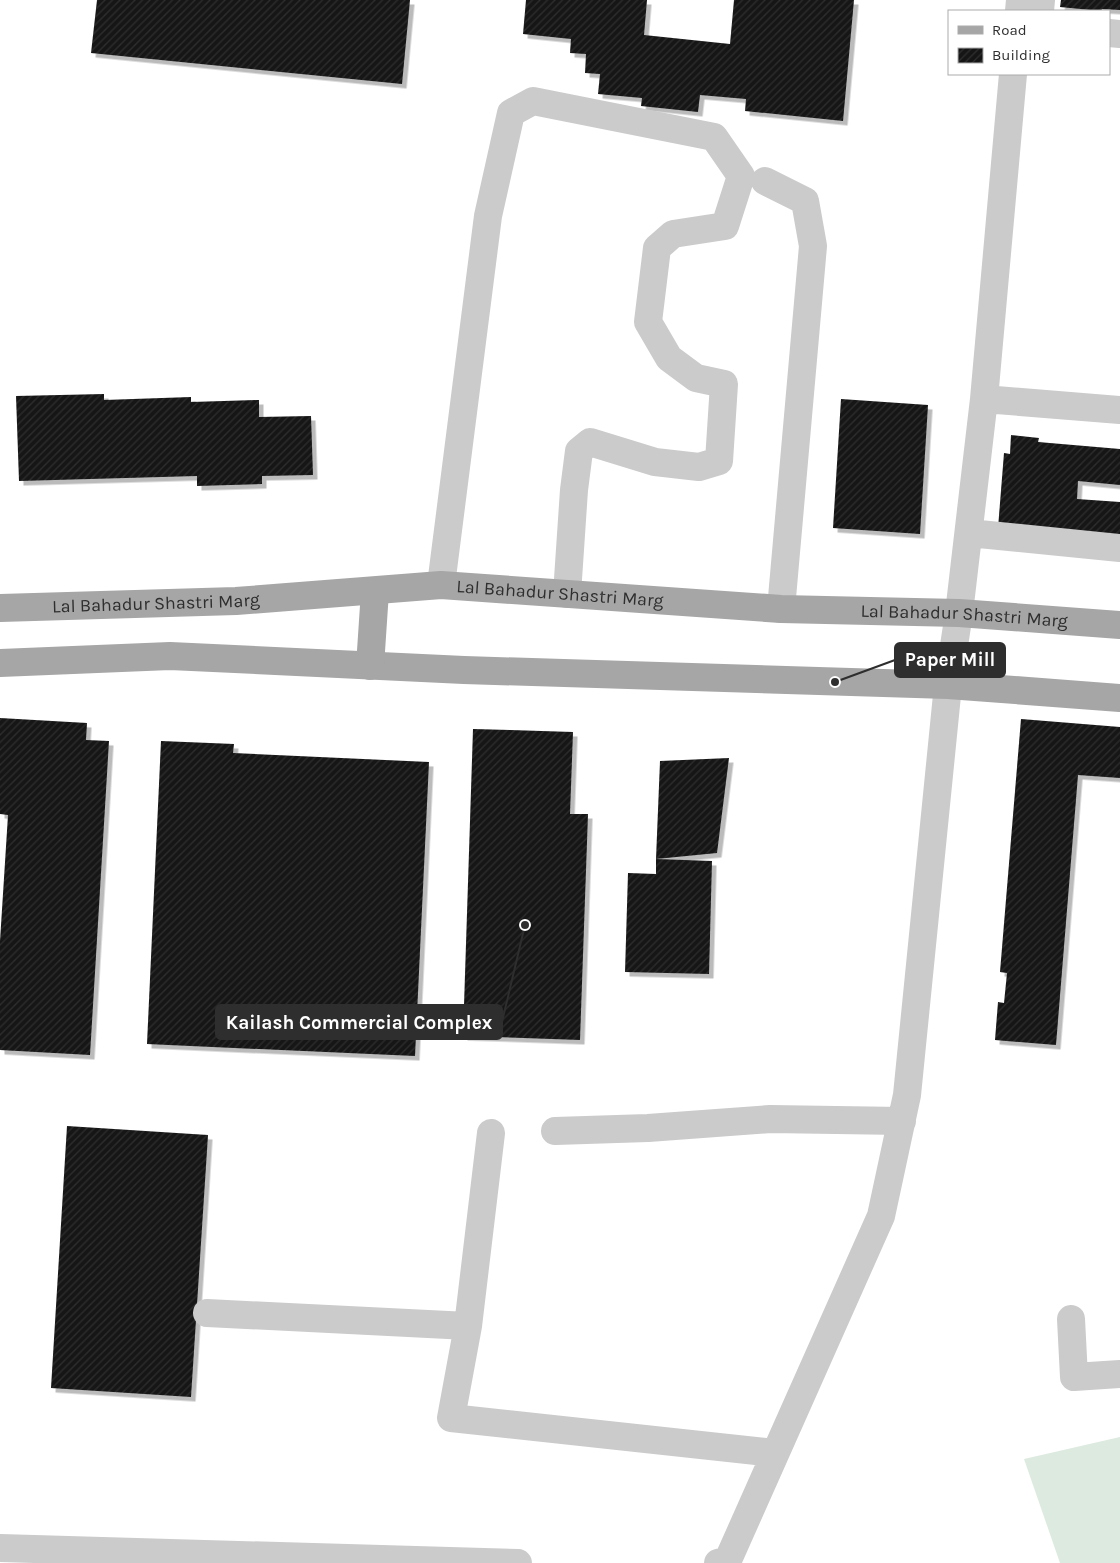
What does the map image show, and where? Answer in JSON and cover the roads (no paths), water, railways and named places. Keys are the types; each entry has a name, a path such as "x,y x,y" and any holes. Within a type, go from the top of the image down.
{"main road":[{"name":"Lal Bahadur Shastri Marg","path":"0,608 236,601 441,586 781,609 959,613 1120,625"},
{"path":"370,666 375,591"},
{"path":"0,663 170,656 370,666 948,685 1120,698"}],"street":[{"path":"718,1563 728,1560 881,1216 902,1121 907,1095 948,685 959,613 984,399 1013,75"},
{"path":"441,586 488,216 511,112 533,101 714,136 742,176 724,226 673,234 657,248 648,322 669,358 696,378 724,384 719,461 699,467 655,462 590,442 579,451 574,490 567,594"},
{"path":"766,181 805,201 814,246 781,609"},
{"path":"984,399 1120,410"},
{"path":"969,533 1120,548"},
{"path":"555,1131 648,1128 770,1119 902,1121"},
{"path":"490,1133 468,1326 451,1418 775,1453"},
{"path":"207,1314 468,1326"},
{"path":"1071,1319 1074,1377 1120,1374"},
{"path":"0,1548 363,1561 518,1563"}],"place":[{"name":"Paper Mill","path":"835,682"},
{"name":"Kailash Commercial Complex","path":"525,925"}]}
